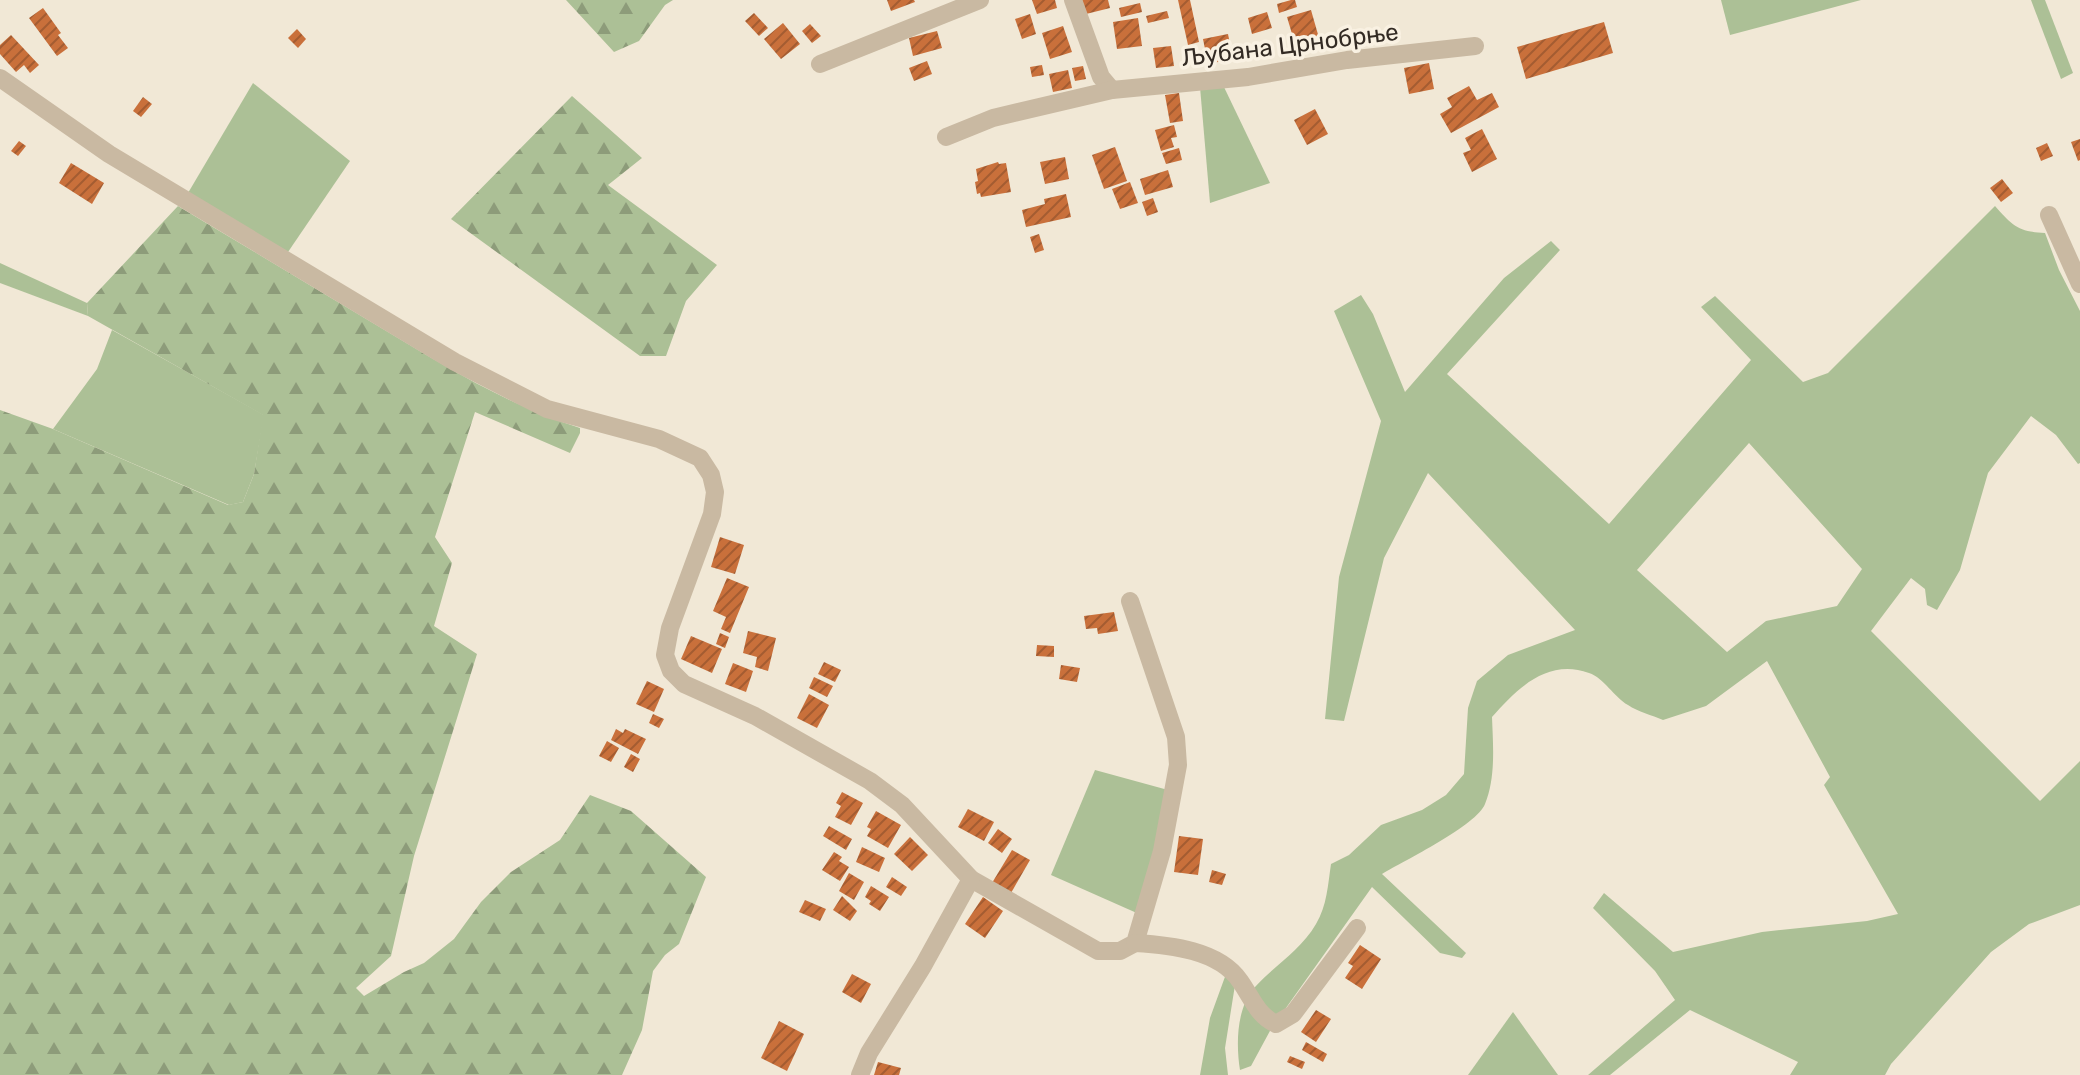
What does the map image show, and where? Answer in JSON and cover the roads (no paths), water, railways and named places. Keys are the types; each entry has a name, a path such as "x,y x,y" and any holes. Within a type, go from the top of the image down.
{"street":[{"path":"820,64 980,0"},
{"path":"1073,0 1101,77 1112,90"},
{"name":"Љубана Црнобрње","path":"946,137 993,118 1112,90 1248,77 1347,60 1475,46"},
{"path":"0,78 109,154 455,362 547,409 659,439 700,458 711,475 715,492 712,514 670,628 665,655 671,671 684,684 755,716 870,781 902,805 971,879 1098,951 1120,951 1135,943 1163,945 1211,958 1239,978 1263,1018 1276,1024 1293,1014 1357,928"},
{"path":"2049,215 2080,284"},
{"path":"1130,601 1176,737 1178,765 1162,851 1135,943"},
{"path":"860,1075 869,1053 923,966 971,879"}]}
